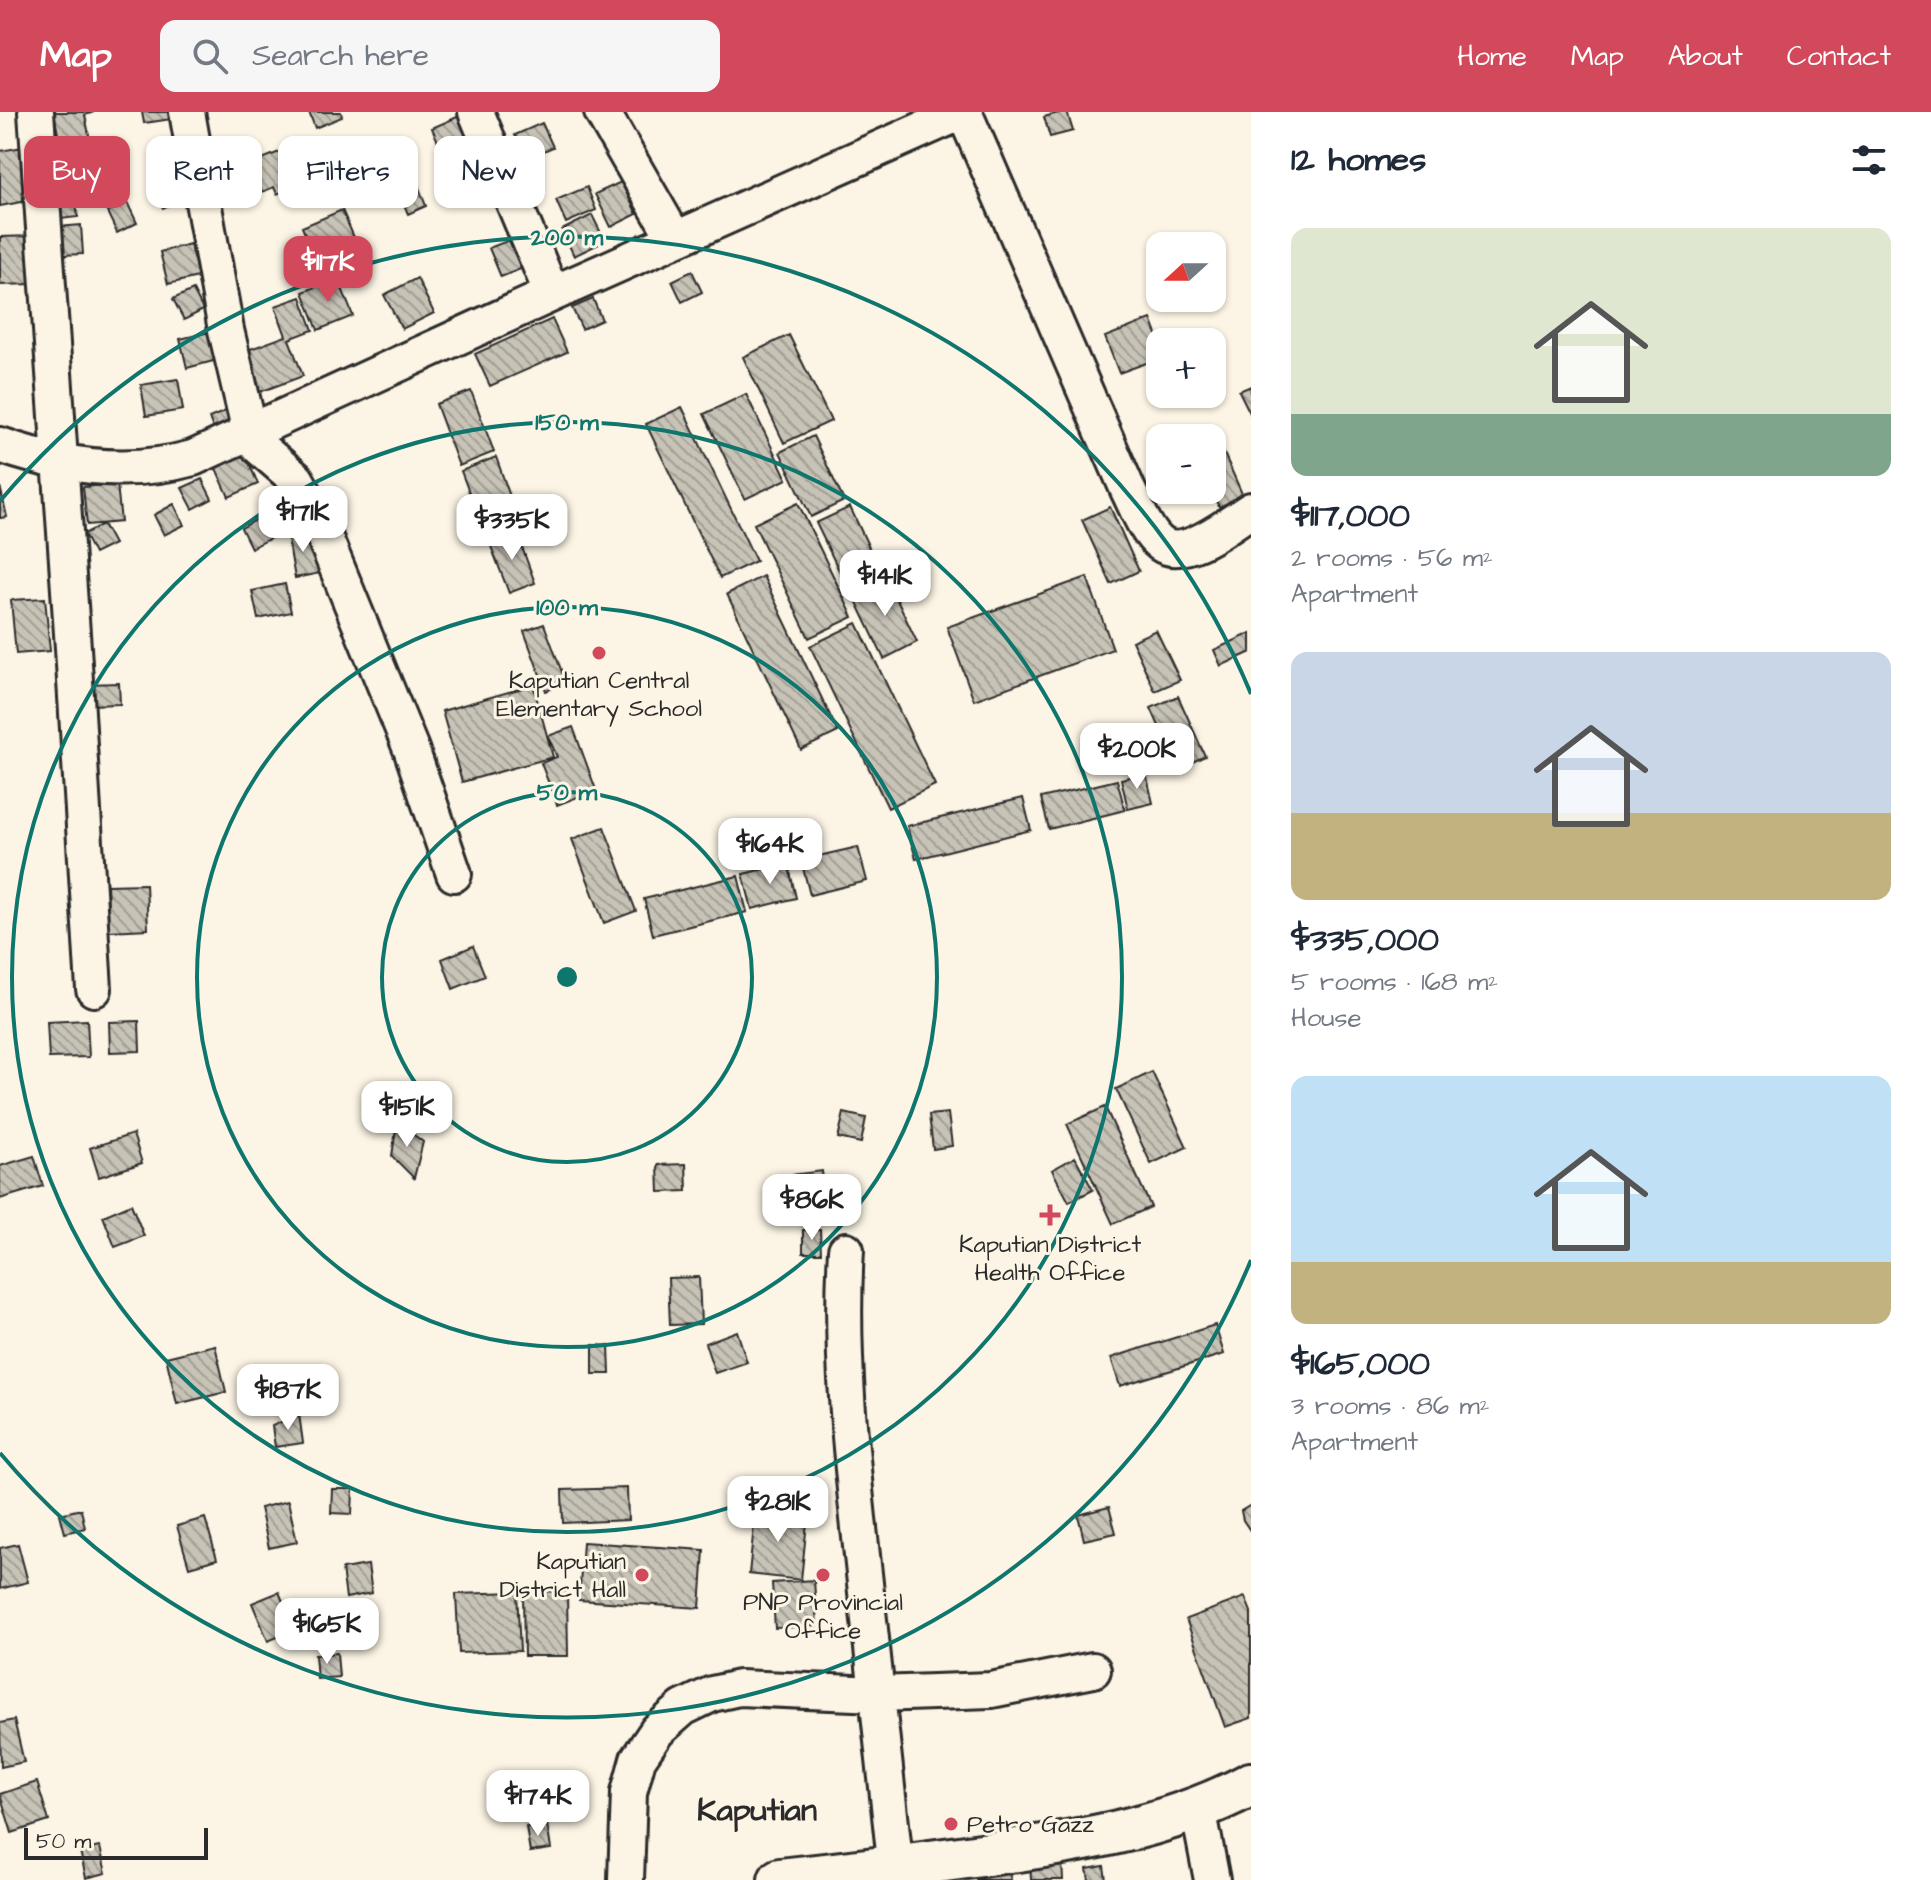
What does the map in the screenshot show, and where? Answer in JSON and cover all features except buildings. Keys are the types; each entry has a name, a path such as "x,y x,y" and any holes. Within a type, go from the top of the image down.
{"main road":[{"path":"780,1880 897,1873 1106,1836 1167,1820 1251,1784"}],"street":[{"path":"36,112 94,989"},
{"path":"187,112 226,330 250,432 259,447 296,479 313,509 411,749 454,874"},
{"path":"476,112 552,294"},
{"path":"602,112 675,239"},
{"path":"0,445 61,463 107,469 170,464 193,458 552,294 963,112 1128,490 1158,543 1171,549 1185,548 1251,510"},
{"path":"846,1250 842,1307 843,1363 897,1873"},
{"path":"626,1880 629,1792 638,1759 657,1731 683,1708 712,1694 739,1688 877,1694 991,1690 1093,1670"},
{"path":"1198,1808 1212,1880"}],"place":[{"name":"Kaputian Central Elementary School","path":"599,653"},
{"name":"Kaputian District Health Office","path":"1050,1215"},
{"name":"Kaputian District Hall","path":"642,1575"},
{"name":"PNP Provincial Office","path":"823,1575"},
{"name":"Petro Gazz","path":"951,1824"}],"district":[{"name":"Kaputian","path":"757,1809"}]}
